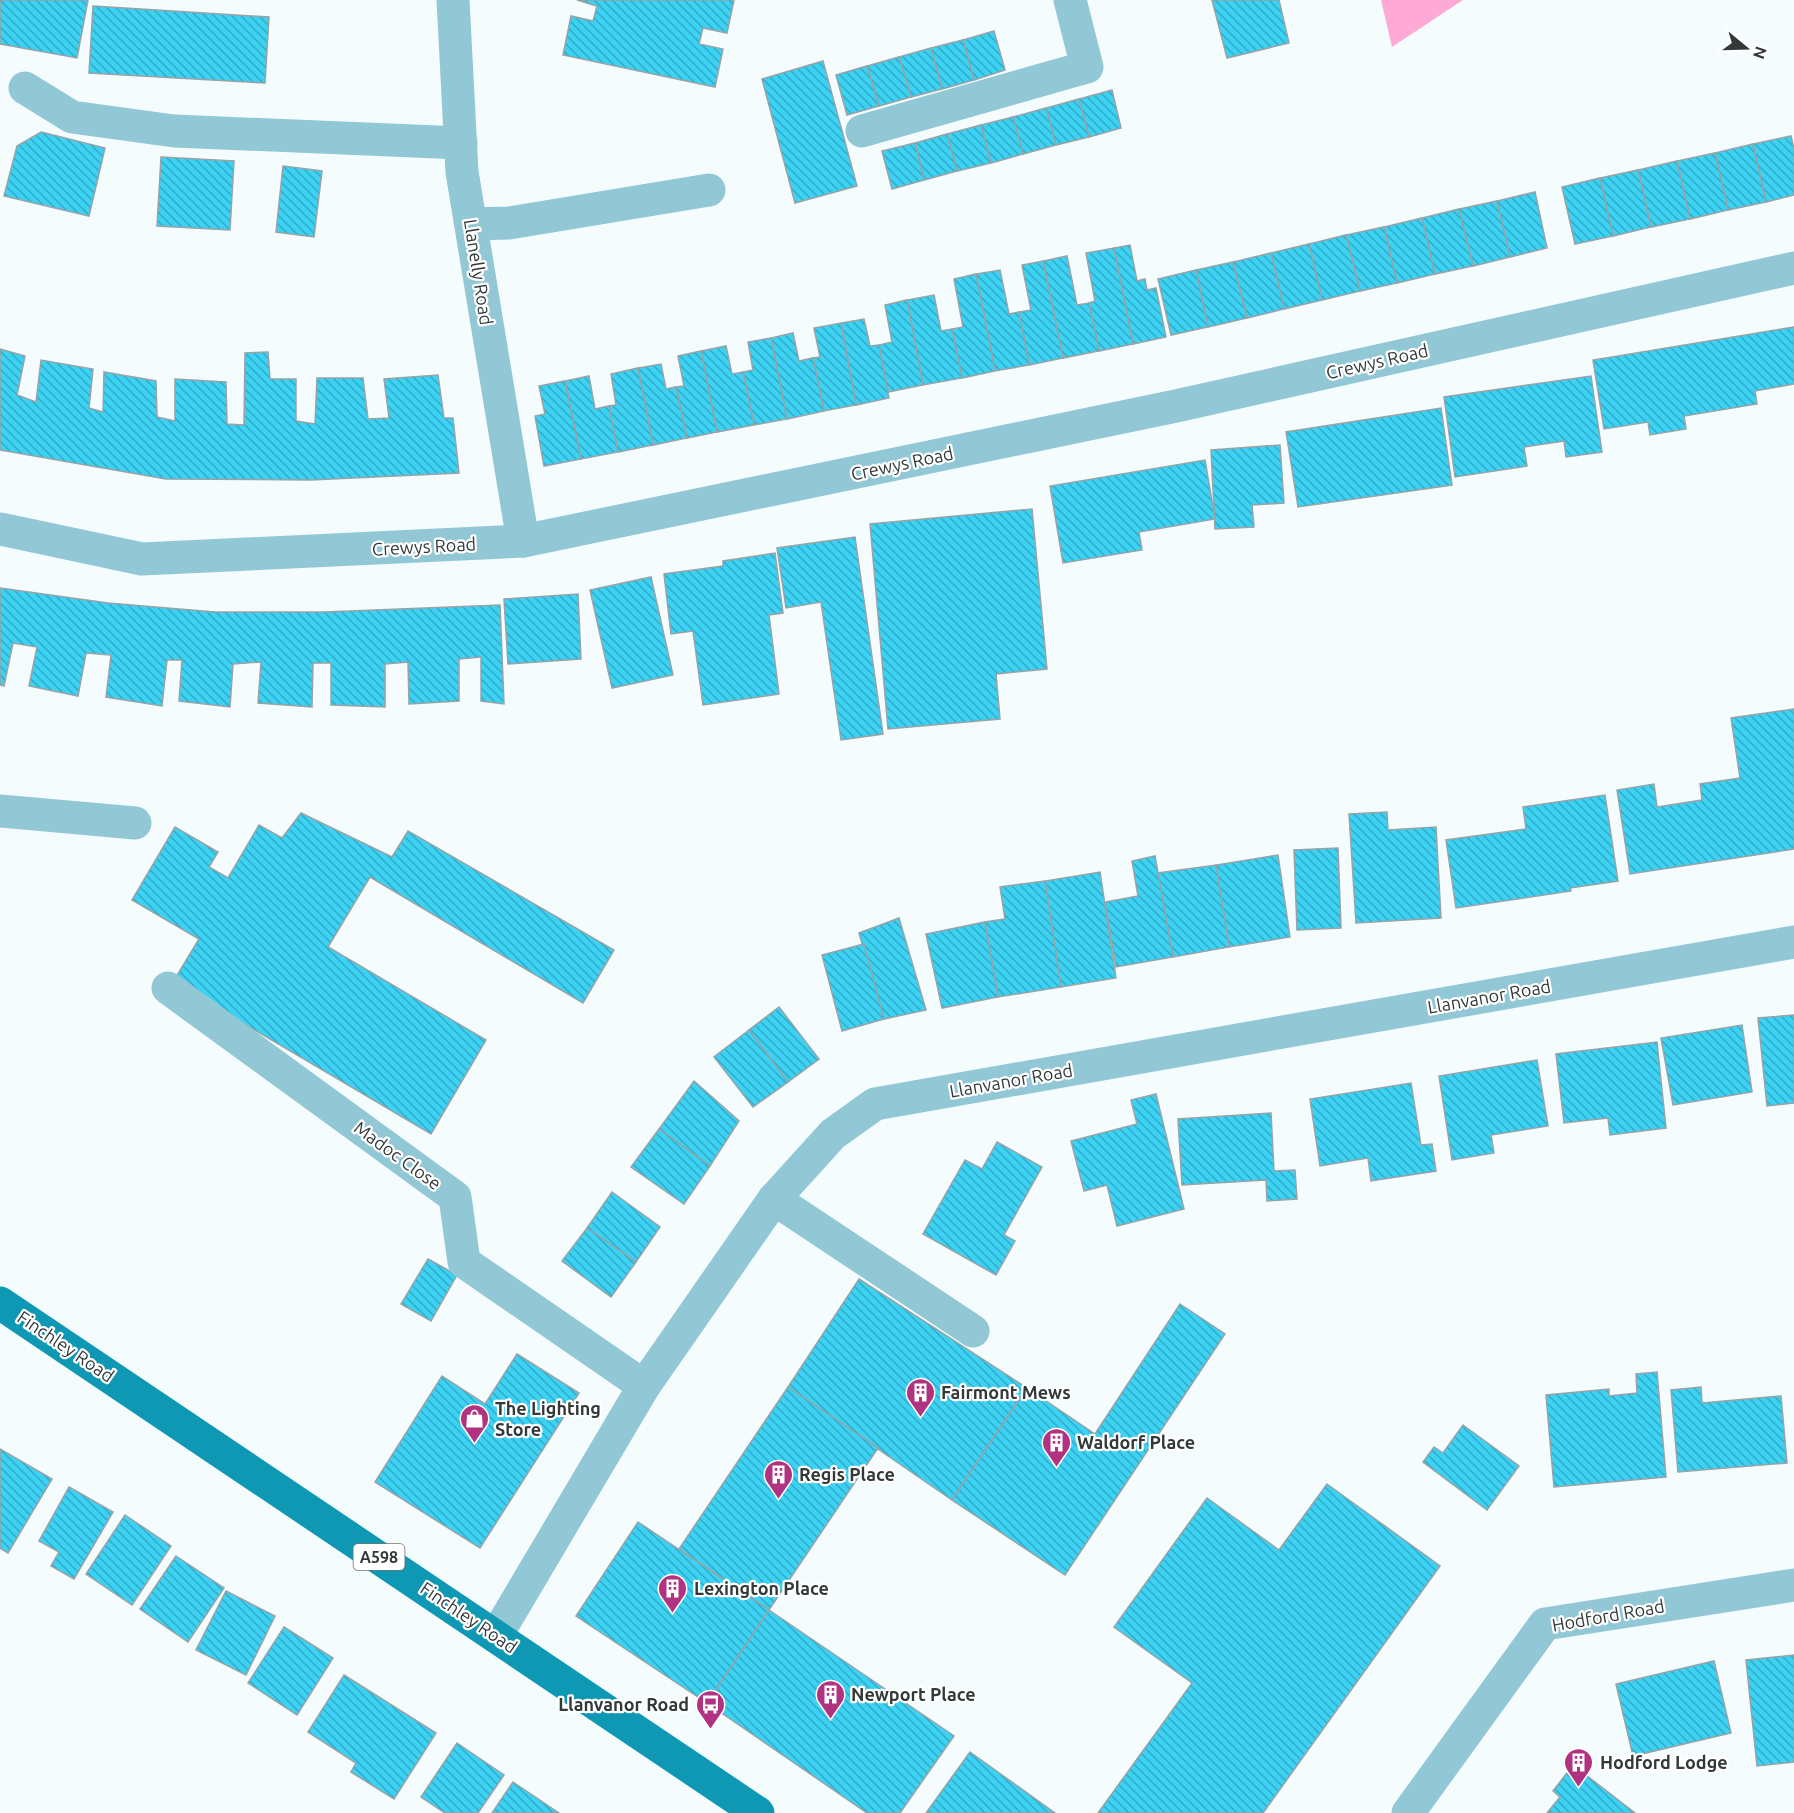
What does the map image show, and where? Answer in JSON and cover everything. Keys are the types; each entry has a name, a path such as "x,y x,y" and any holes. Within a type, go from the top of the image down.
{"main road":[{"name":"Finchley Road","path":"0,1303 758,1813"}],"street":[{"name":"Llanelly Road","path":"453,0 462,172 523,541"},
{"path":"862,131 1087,67 1070,0"},
{"path":"25,88 72,117 174,131 461,143"},
{"path":"471,224 509,223 709,190"},
{"name":"Crewys Road","path":"0,529 142,559 523,541 1176,406 1794,268"},
{"path":"0,811 135,823"},
{"name":"Llanvanor Road","path":"496,1636 644,1386 774,1199 833,1134 875,1104 1794,942"},
{"name":"Madoc Close","path":"168,988 455,1197 464,1262 644,1386"},
{"path":"774,1199 973,1331"},
{"name":"Hodford Road","path":"1408,1813 1545,1624 1794,1585"}],"shaded area":[{"path":"1381,0 1463,0 1392,47"}],"building":[{"path":"0,0 88,0 77,58 0,44"},
{"path":"577,0 734,0 727,33 703,28 699,44 723,49 715,87 563,55 571,16 593,21 597,6"},
{"path":"1212,0 1279,0 1289,43 1227,58"},
{"path":"93,6 269,17 265,83 89,73"},
{"path":"994,31 1005,70 974,80 963,40"},
{"path":"963,40 974,80 942,89 931,48"},
{"path":"931,48 942,89 911,97 899,57"},
{"path":"899,57 911,97 879,106 867,66"},
{"path":"823,61 857,186 795,203 762,79"},
{"path":"867,66 879,106 847,115 836,75"},
{"path":"1112,90 1121,128 1089,137 1079,99"},
{"path":"1079,99 1089,137 1056,145 1046,108"},
{"path":"1046,108 1056,145 1023,154 1013,117"},
{"path":"1013,117 1023,154 991,163 981,125"},
{"path":"981,125 991,163 957,171 947,134"},
{"path":"41,132 105,148 89,216 4,196 17,146"},
{"path":"947,134 957,171 924,180 915,143"},
{"path":"1791,136 1794,149 1794,195 1766,202 1753,144"},
{"path":"915,143 924,180 892,189 882,151"},
{"path":"1753,144 1766,202 1728,210 1715,153"},
{"path":"1715,153 1728,210 1690,219 1677,161"},
{"path":"161,157 234,161 230,230 157,226"},
{"path":"1677,161 1690,219 1651,227 1638,170"},
{"path":"283,166 322,171 314,237 276,232"},
{"path":"1638,170 1651,227 1613,236 1600,178"},
{"path":"1600,178 1613,236 1575,244 1562,187"},
{"path":"1535,192 1547,248 1510,257 1497,201"},
{"path":"1497,201 1510,257 1473,266 1459,209"},
{"path":"1459,209 1473,266 1435,274 1422,218"},
{"path":"1422,218 1435,274 1397,283 1384,227"},
{"path":"1384,227 1397,283 1360,291 1346,235"},
{"path":"1346,235 1360,291 1322,300 1309,244"},
{"path":"1309,244 1322,300 1284,309 1271,253"},
{"path":"1130,245 1137,281 1145,279 1147,290 1156,288 1166,337 1133,344 1114,248"},
{"path":"1114,248 1133,344 1099,351 1089,303 1095,301 1086,253"},
{"path":"1271,253 1284,309 1247,318 1233,262"},
{"path":"1067,256 1077,305 1089,303 1099,351 1063,358 1043,261"},
{"path":"1043,261 1063,358 1029,365 1019,312 1031,310 1022,265"},
{"path":"1233,262 1247,318 1208,327 1196,270"},
{"path":"1000,270 1009,314 1019,312 1029,365 995,371 976,274"},
{"path":"1196,270 1208,327 1171,335 1158,279"},
{"path":"976,274 995,371 962,378 952,329 963,327 954,279"},
{"path":"934,295 941,331 952,329 962,378 923,385 907,300"},
{"path":"907,300 923,385 888,392 879,345 892,342 885,305"},
{"path":"864,319 870,346 879,345 889,398 856,405 841,323"},
{"path":"841,323 856,405 824,411 813,358 820,357 814,328"},
{"path":"1794,327 1794,384 1755,391 1757,404 1684,416 1686,429 1650,435 1648,422 1604,429 1593,360"},
{"path":"793,333 799,361 813,358 824,411 787,419 771,338"},
{"path":"771,338 787,419 754,425 743,372 753,370 748,342"},
{"path":"726,346 732,374 743,372 754,425 717,432 701,351"},
{"path":"0,349 25,356 17,395 36,402 41,360 93,369 89,408 103,412 104,372 156,381 157,417 175,421 175,379 226,382 227,424 244,425 245,353 268,352 270,379 296,379 296,421 315,424 317,378 363,378 368,419 389,418 384,379 438,375 444,418 453,418 459,473 311,480 166,479 0,450"},
{"path":"701,351 717,432 687,438 676,387 684,386 678,356"},
{"path":"661,364 666,389 676,387 687,438 653,445 638,368"},
{"path":"638,368 653,445 618,452 609,406 616,405 611,374"},
{"path":"589,376 595,409 609,406 618,452 581,459 565,381"},
{"path":"1591,376 1602,452 1566,457 1564,441 1524,447 1527,466 1455,477 1444,397"},
{"path":"565,381 581,459 544,466 535,416 545,414 539,386"},
{"path":"1441,408 1452,485 1298,507 1286,432"},
{"path":"1280,445 1284,503 1252,505 1254,527 1215,529 1211,450"},
{"path":"1205,460 1215,519 1139,532 1142,550 1063,563 1050,486"},
{"path":"1032,509 1047,669 996,674 1000,719 888,729 870,524"},
{"path":"855,537 883,734 841,740 821,602 786,608 777,548"},
{"path":"775,553 783,613 769,615 779,694 703,705 693,631 671,634 664,574 723,566 723,561"},
{"path":"651,577 673,675 612,688 590,590"},
{"path":"0,588 108,603 215,612 324,612 500,605 504,704 481,701 481,657 459,659 459,701 409,704 408,662 385,664 385,707 331,705 331,663 313,663 312,707 258,703 261,662 233,664 230,707 179,701 182,660 167,660 162,706 106,697 111,655 86,653 78,696 29,686 37,647 13,643 4,686 0,685"},
{"path":"578,594 581,659 508,664 504,599"},
{"path":"1794,709 1794,849 1630,874 1617,790 1654,784 1657,807 1702,800 1700,784 1740,778 1731,718"},
{"path":"1605,795 1618,881 1570,888 1571,891 1456,908 1446,840 1526,829 1523,807"},
{"path":"1387,812 1388,830 1436,827 1441,918 1356,923 1349,814"},
{"path":"301,813 392,857 408,831 614,950 583,1003 370,877 328,947 486,1040 431,1134 173,982 199,939 132,900 175,827 218,852 209,867 228,878 259,825 282,838"},
{"path":"1338,848 1341,928 1297,930 1294,850"},
{"path":"1278,855 1290,937 1229,947 1216,865"},
{"path":"1155,856 1173,957 1116,967 1105,902 1138,896 1132,861"},
{"path":"1216,865 1229,947 1173,957 1158,873"},
{"path":"1100,872 1116,978 1061,987 1045,881"},
{"path":"1045,881 1061,987 998,997 985,922 1005,919 1000,887"},
{"path":"899,918 926,1010 884,1019 859,933"},
{"path":"985,922 998,997 942,1008 926,934"},
{"path":"864,944 884,1019 842,1031 822,955"},
{"path":"779,1007 819,1059 788,1082 749,1030"},
{"path":"1794,1015 1794,1103 1767,1106 1758,1018"},
{"path":"1742,1025 1752,1092 1673,1105 1661,1038"},
{"path":"749,1030 788,1082 753,1107 714,1057"},
{"path":"1657,1042 1666,1128 1610,1135 1608,1118 1564,1123 1556,1054"},
{"path":"1537,1060 1548,1126 1491,1135 1494,1153 1452,1160 1439,1076"},
{"path":"694,1081 739,1121 710,1166 659,1129"},
{"path":"1411,1083 1421,1145 1432,1144 1436,1171 1371,1181 1368,1158 1320,1166 1310,1099"},
{"path":"1156,1094 1184,1209 1117,1226 1107,1185 1084,1191 1071,1141 1137,1124 1131,1100"},
{"path":"1271,1113 1274,1171 1295,1170 1297,1199 1267,1201 1266,1180 1182,1185 1178,1119"},
{"path":"659,1129 710,1166 684,1204 631,1167"},
{"path":"997,1142 1042,1167 1004,1235 1015,1241 996,1275 923,1234 965,1160 982,1169"},
{"path":"612,1192 660,1227 636,1262 587,1228"},
{"path":"587,1228 636,1262 611,1297 562,1261"},
{"path":"428,1259 457,1275 431,1321 401,1304"},
{"name":"Fairmont Mews","path":"859,1279 1027,1388 952,1500 788,1387"},
{"name":"Waldorf Place","path":"1180,1304 1225,1334 1065,1575 952,1500 1027,1388 1095,1434"},
{"name":"The Lighting Store","path":"517,1354 579,1393 480,1548 375,1482 442,1376 485,1404"},
{"path":"1657,1372 1666,1477 1554,1487 1546,1395 1609,1389 1609,1396 1637,1393 1636,1374"},
{"name":"Regis Place","path":"788,1387 878,1448 769,1610 679,1549"},
{"path":"1701,1387 1702,1403 1781,1396 1787,1463 1678,1472 1671,1390"},
{"path":"1463,1425 1519,1466 1487,1510 1423,1462 1434,1447 1443,1453"},
{"path":"0,1449 52,1479 8,1553 0,1548"},
{"path":"1327,1484 1440,1566 1263,1813 1098,1813 1192,1683 1114,1627 1207,1498 1279,1550"},
{"path":"69,1487 113,1512 74,1579 51,1566 59,1552 39,1541"},
{"path":"125,1515 171,1546 132,1605 86,1574"},
{"name":"Lexington Place","path":"638,1522 769,1610 707,1703 576,1616"},
{"path":"176,1556 224,1588 188,1642 140,1609"},
{"path":"226,1591 275,1616 246,1675 196,1650"},
{"name":"Newport Place","path":"769,1610 954,1736 900,1813 867,1813 707,1703"},
{"path":"284,1627 333,1658 297,1715 248,1683"},
{"path":"1794,1655 1794,1762 1757,1766 1746,1660"},
{"path":"1714,1661 1731,1733 1633,1756 1616,1684"},
{"path":"344,1675 436,1733 394,1799 351,1772 356,1763 308,1732"},
{"path":"457,1743 504,1775 478,1813 445,1813 421,1797"},
{"path":"970,1752 1055,1813 926,1813"},
{"name":"Hodford Lodge","path":"1573,1765 1635,1813 1547,1813 1560,1797 1553,1791"},
{"path":"513,1782 559,1813 492,1813"}],"place":[{"name":"Fairmont Mews","path":"920,1418"},
{"name":"The Lighting Store","path":"474,1444"},
{"name":"Waldorf Place","path":"1056,1468"},
{"name":"Regis Place","path":"778,1500"},
{"name":"Lexington Place","path":"673,1614"},
{"name":"Newport Place","path":"830,1720"},
{"name":"Llanvanor Road","path":"710,1730"},
{"name":"Hodford Lodge","path":"1579,1788"}]}
